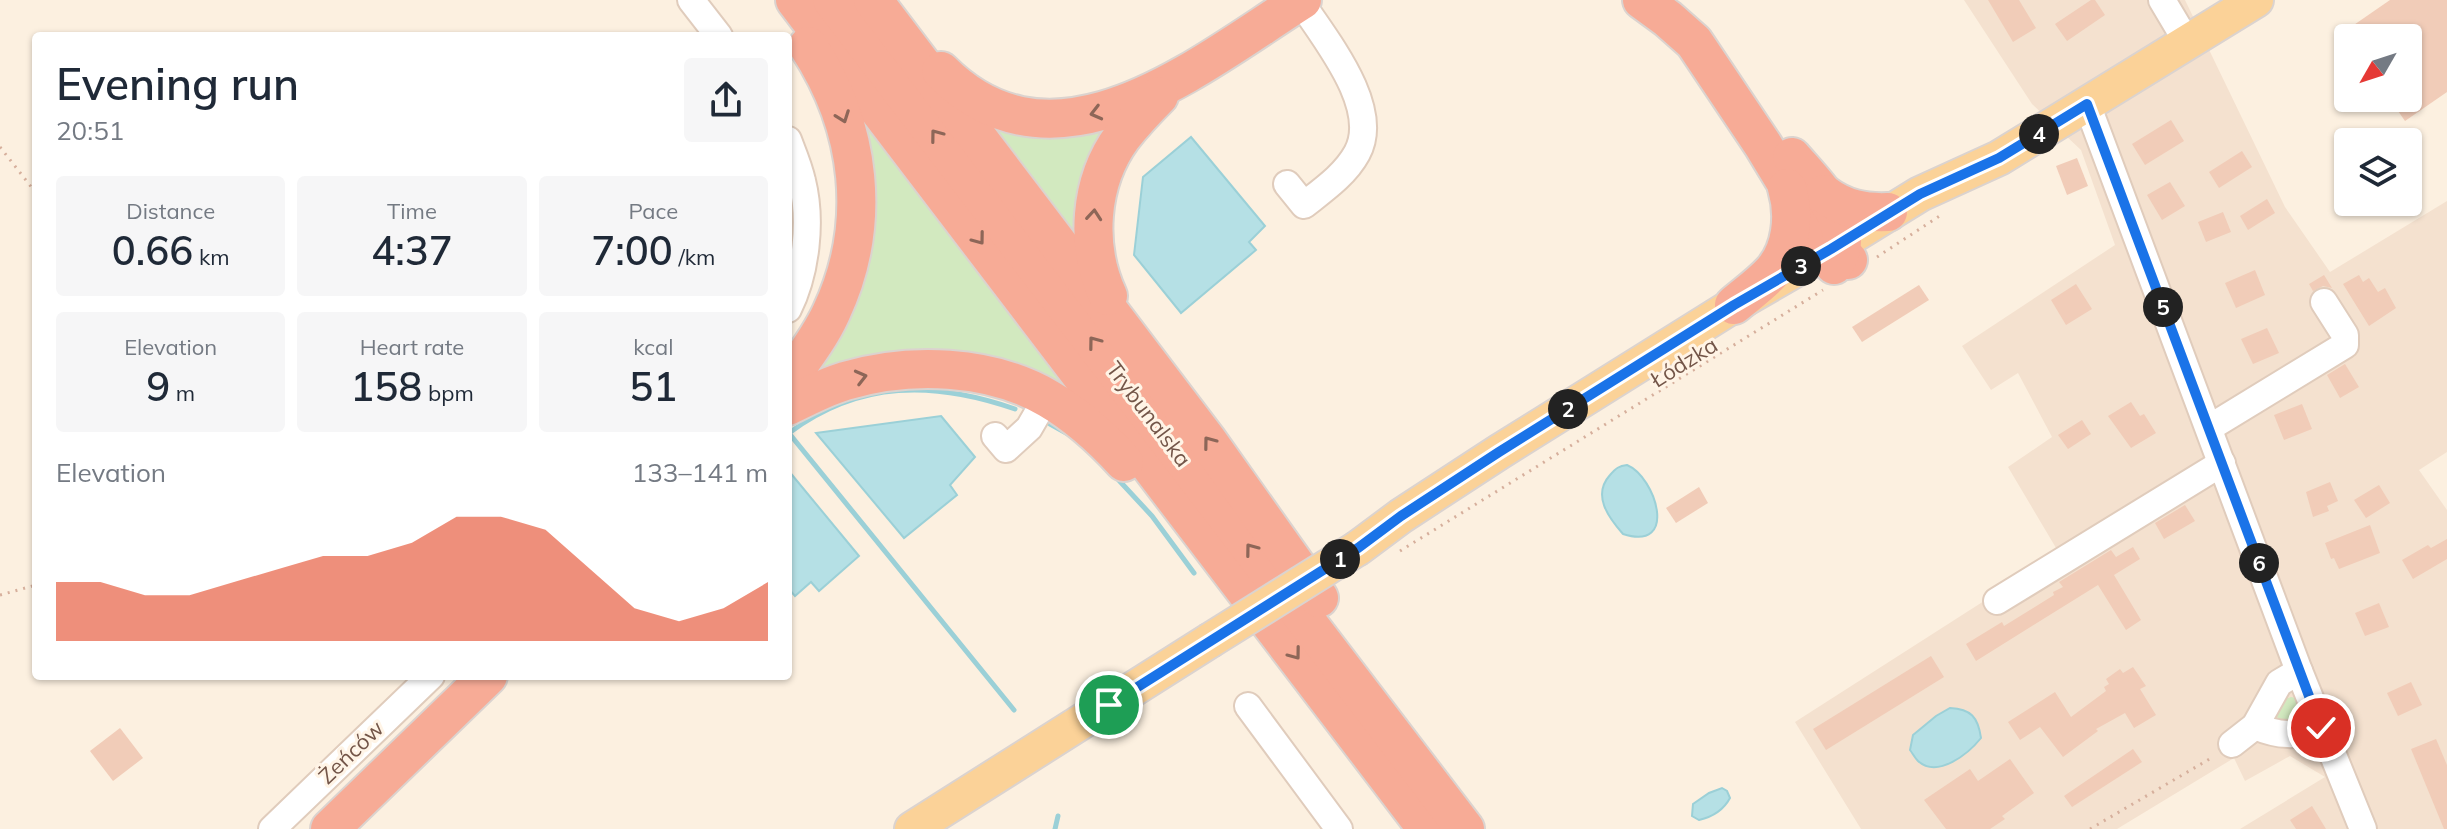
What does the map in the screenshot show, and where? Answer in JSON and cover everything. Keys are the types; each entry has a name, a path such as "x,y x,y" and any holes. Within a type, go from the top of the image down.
{"highway":[{"path":"778,0 823,69 843,114 850,138 857,210 853,248 844,281 818,336 792,374"},
{"name":"Trybunalska","path":"795,0 1247,592 1448,823"},
{"name":"Trybunalska","path":"832,0 1448,823"},
{"path":"875,0 1253,502 1403,723 1448,823"},
{"path":"875,0 949,79 975,97 1012,112 1052,119 1082,117 1119,107 1169,85 1301,1"},
{"path":"1642,0 1694,42 1763,145 1817,234 1840,262"},
{"path":"1671,0 1704,33 1778,138 1824,194 1837,216 1840,262"},
{"path":"1132,341 1105,290 1099,271 1094,242 1095,207 1102,177 1115,148 1169,85"},
{"path":"1734,305 1774,270 1785,249 1791,218 1785,182"},
{"path":"1824,194 1838,204 1857,211 1888,212"},
{"path":"792,404 843,382 884,371 922,368 981,375 1047,397 1103,439 1247,592"},
{"path":"330,829 484,680"}],"main road":[{"name":"Łódzka","path":"912,829 1358,548 1499,452 1734,305 1840,262 1888,212 1999,158 2256,0"},
{"name":"Łódzka","path":"1358,548 1399,534 1470,495 1958,191 1999,158"}],"street":[{"path":"691,0 716,32"},
{"path":"2162,0 2187,42"},
{"path":"1287,184 1304,205 1341,175 1358,151 1363,125 1357,96 1344,69 1301,1"},
{"path":"2087,104 2299,671 2363,829"},
{"path":"792,151 803,182 807,239 797,291 792,301"},
{"path":"2209,428 2345,345 2345,335 2324,302"},
{"path":"995,436 1006,449 1029,428 1047,397"},
{"path":"1997,601 2222,463"},
{"path":"2232,744 2255,726 2279,683 2299,671"},
{"name":"Żeńców","path":"272,829 427,680"},
{"path":"1248,706 1339,829"},
{"path":"2255,726 2294,735 2321,728"}],"path":[{"path":"0,147 32,188"},
{"path":"1397,552 1840,262 1944,213"},
{"path":"0,595 32,586"},
{"path":"2090,829 2232,744"}],"shaded area":[{"path":"1964,0 2185,0 2285,207 2330,272 2447,201 2447,452 2419,470 2447,510 2447,829 2240,829 2325,777 2290,756 2245,781 2234,758 2117,829 1861,829 1795,722 2059,553 2008,467 2052,437 2018,373 1991,390 1962,346 2115,245 2081,150 2032,104"}],"green space":[{"path":"855,109 1071,391 1022,378 797,385 842,322"},
{"path":"977,112 1122,116 1085,251"},
{"path":"2296,698 2305,715 2300,724 2279,721 2278,718 2277,710 2282,700"}],"water":[{"path":"1191,137 1265,226 1249,242 1256,250 1181,313 1134,255 1143,177"},
{"path":"941,416 975,457 950,485 957,495 904,538 816,433"},
{"path":"1627,465 1646,483 1657,511 1657,523 1651,532 1640,537 1623,534 1612,520 1602,498 1602,490 1610,475"},
{"path":"792,475 859,556 819,591 811,582 795,596 792,593"},
{"path":"1950,708 1968,712 1978,725 1981,738 1952,762 1944,766 1926,766 1910,750 1913,735"},
{"path":"1722,788 1730,798 1721,810 1699,820 1692,816 1693,804"}],"building":[{"path":"1988,0 2019,0 2036,28 2013,42"},
{"path":"2095,0 2105,15 2067,41 2055,24"},
{"path":"2390,0 2447,0 2447,92 2422,109 2422,24 2355,24"},
{"path":"2399,112 2418,112 2405,121"},
{"path":"2171,120 2184,141 2145,165 2132,144"},
{"path":"2242,151 2252,167 2219,188 2209,172"},
{"path":"2077,158 2088,186 2067,195 2056,166"},
{"path":"2170,182 2185,206 2162,220 2147,195"},
{"path":"2267,199 2275,213 2248,230 2240,216"},
{"path":"2223,212 2231,232 2206,242 2198,222"},
{"path":"2255,270 2265,295 2236,308 2225,283"},
{"path":"2324,275 2332,288 2323,286 2313,291 2309,284"},
{"path":"2359,275 2363,282 2369,278 2378,292 2385,288 2396,308 2369,326 2343,284"},
{"path":"2076,284 2092,309 2066,325 2051,300"},
{"path":"1919,285 1929,300 1862,342 1852,327"},
{"path":"2267,328 2279,353 2253,364 2241,339"},
{"path":"2345,364 2359,387 2340,398 2327,375"},
{"path":"2131,402 2140,416 2144,414 2156,433 2131,448 2108,416"},
{"path":"2302,404 2312,429 2284,440 2274,415"},
{"path":"2082,420 2091,434 2068,449 2058,435"},
{"path":"2330,482 2338,501 2327,506 2329,511 2313,517 2306,492"},
{"path":"2379,485 2390,503 2366,518 2354,500"},
{"path":"1699,487 1708,503 1676,523 1666,508"},
{"path":"2185,505 2195,521 2164,539 2155,523"},
{"path":"2370,525 2380,553 2339,569 2325,543"},
{"path":"2447,539 2447,559 2413,579 2402,560 2428,545 2431,548"},
{"path":"2133,547 2140,559 2114,575 2141,620 2126,630 2098,585 1976,661 1966,644 2002,622 2004,626 2054,595 2053,592 2063,587 2059,582 2111,550 2116,557"},
{"path":"2379,603 2389,627 2365,636 2355,613"},
{"path":"1931,656 1944,677 1826,750 1813,729"},
{"path":"2133,667 2146,686 2140,689 2156,715 2134,728 2125,713 2096,729 2098,731 2063,757 2040,727 2020,740 2008,722 2055,692 2071,717 2106,691 2104,687 2109,684 2106,679 2120,669 2123,673"},
{"path":"2411,682 2422,705 2398,716 2387,693"},
{"path":"120,728 143,758 113,781 90,751"},
{"path":"2436,739 2447,765 2447,829 2444,829 2411,749"},
{"path":"2133,749 2142,762 2072,807 2064,796"},
{"path":"2010,759 2034,793 2002,816 2005,819 1990,829 1946,829 1924,800 1970,769 1978,781"},
{"path":"2312,806 2326,829 2296,829 2290,820"}],"waterway":[{"path":"792,431 843,403 898,391 956,393 1015,409"},
{"path":"1050,424 1068,434"},
{"path":"792,437 1014,710"},
{"path":"1114,475 1152,516 1194,573"},
{"path":"1055,829 1058,816"}],"route":[{"path":"1109,705 1358,548 1499,452 1734,305 1888,212 1957,175 1999,158 2087,104 2321,728"}]}
